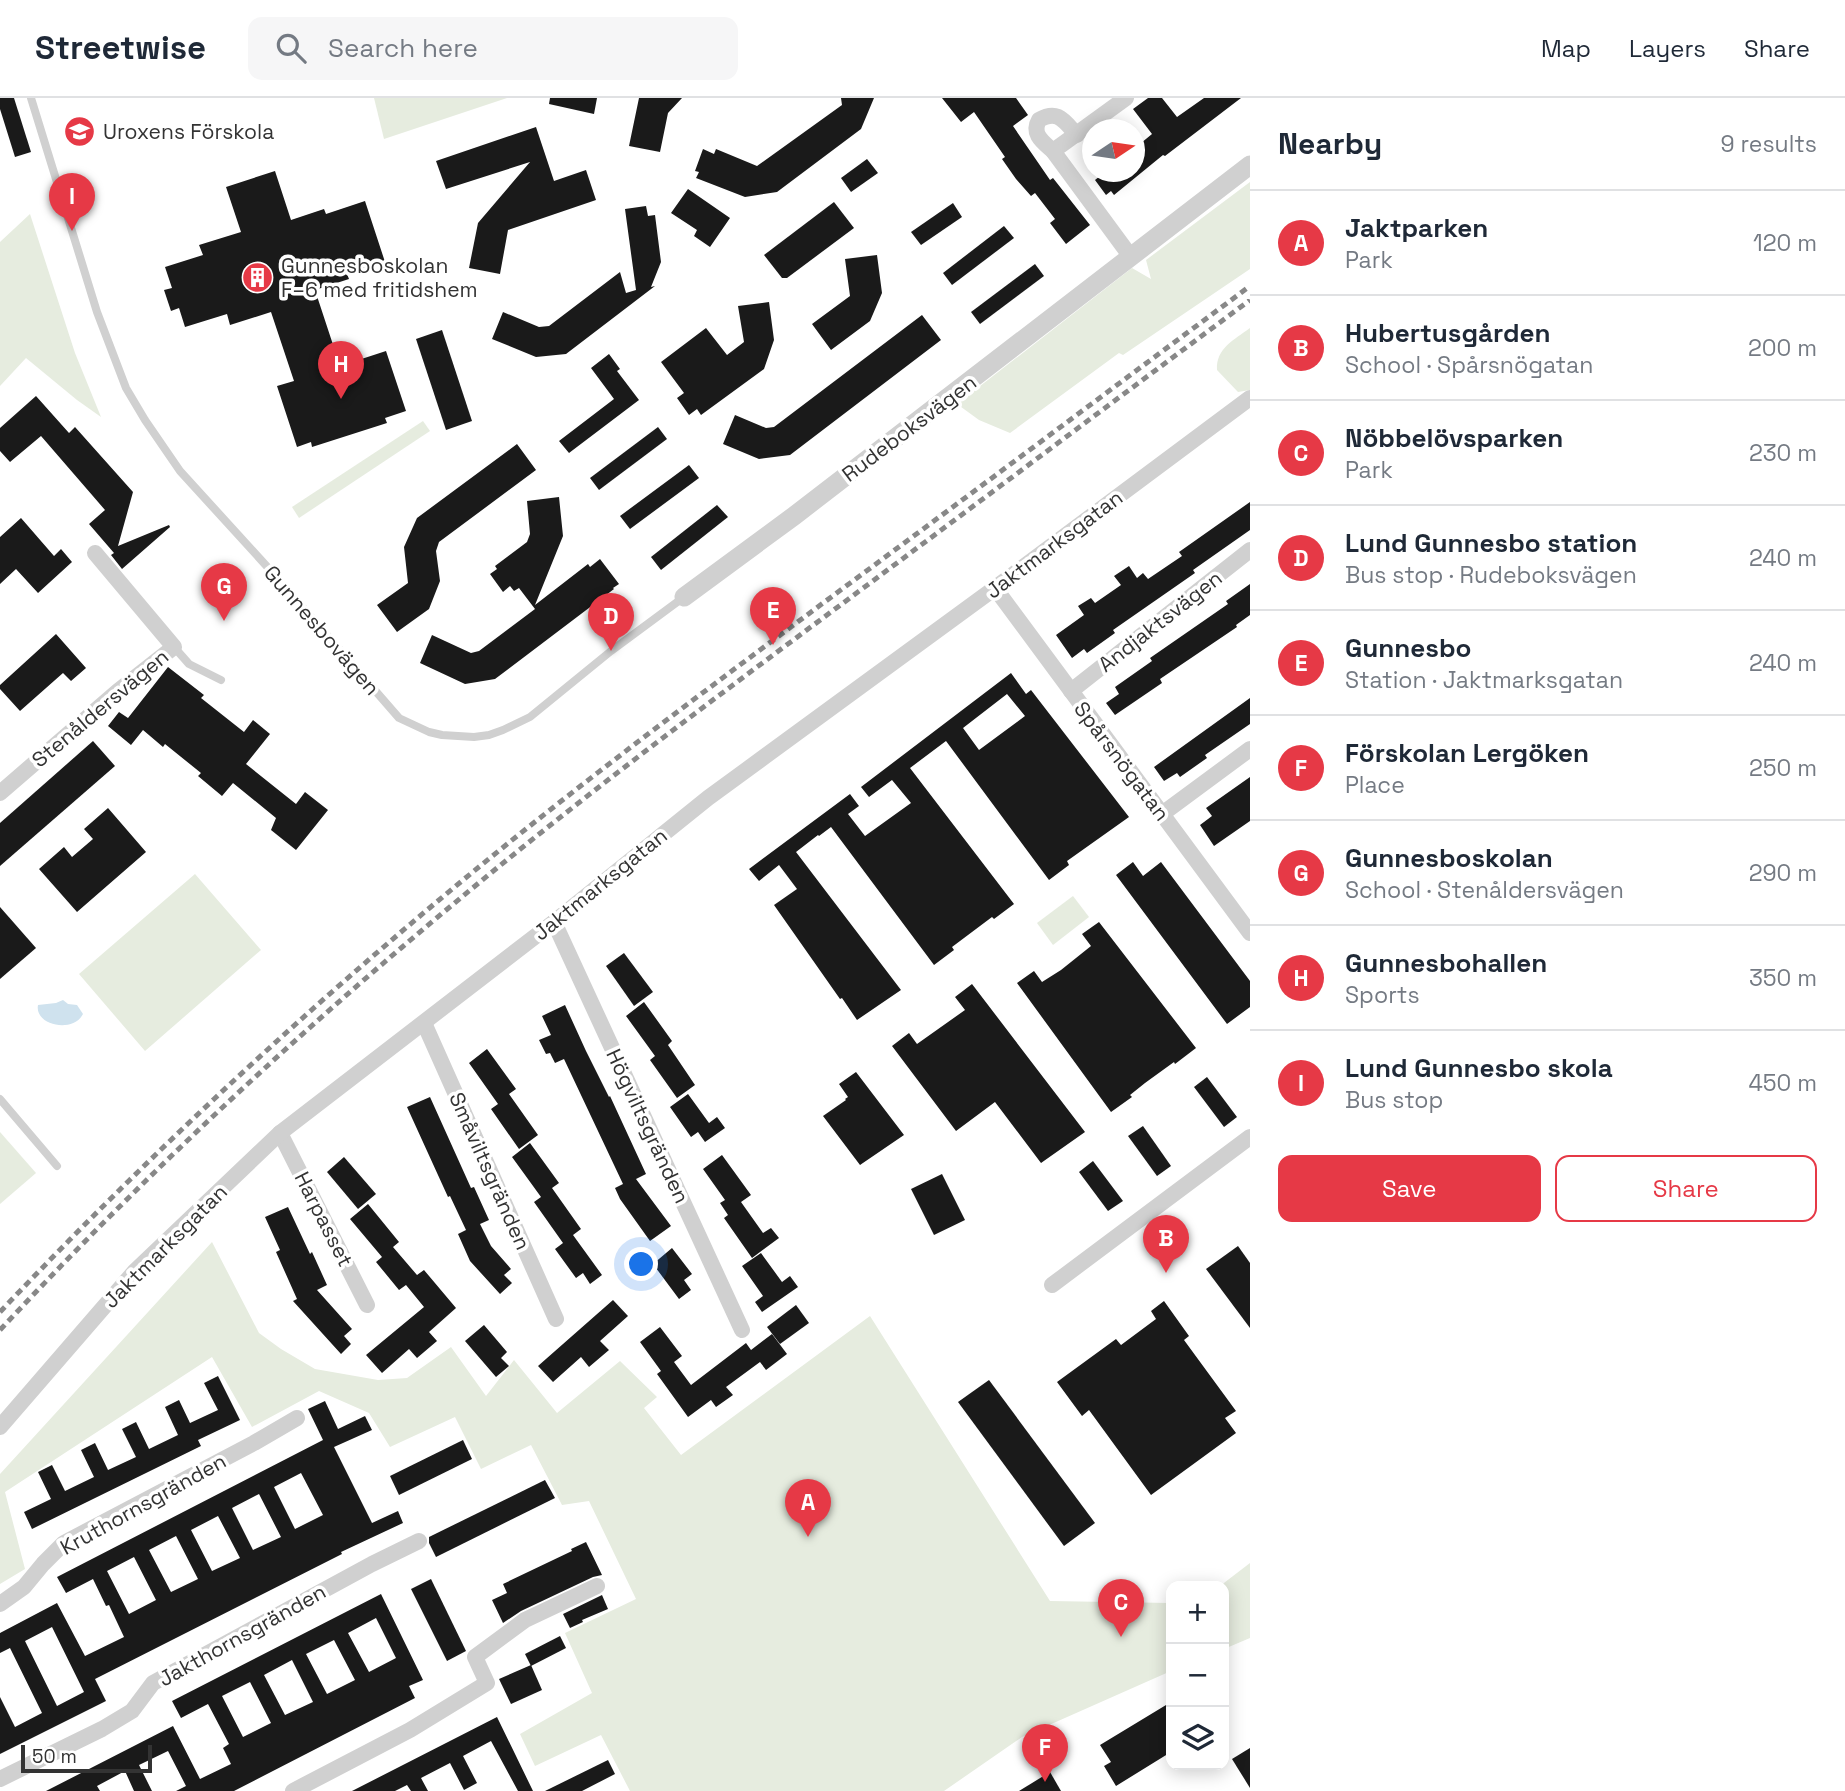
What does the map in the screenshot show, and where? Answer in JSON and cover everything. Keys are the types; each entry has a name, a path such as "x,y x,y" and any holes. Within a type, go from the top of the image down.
{"street":[{"path":"1053,152 1126,98"},
{"path":"1077,135 1060,117 1050,115 1038,120 1036,125 1035,131 1039,139 1053,152 1131,257"},
{"name":"Rudeboksvägen","path":"684,597 794,516 1250,165"},
{"name":"Jaktmarksgatan","path":"0,1427 135,1271 280,1133 554,922 719,790 1250,398"},
{"name":"Andjaktsvägen","path":"1070,691 1250,551"},
{"name":"Stenåldersvägen","path":"0,793 118,691 174,647 95,553"},
{"name":"Spårsnögatan","path":"995,588 1250,933"},
{"path":"1162,814 1250,749"},
{"name":"Högviltsgränden","path":"554,922 741,1331"},
{"name":"Småviltsgränden","path":"424,1023 556,1320"},
{"name":"Harpasset","path":"280,1133 367,1304"},
{"path":"1052,1285 1250,1138"},
{"name":"Kruthornsgränden","path":"0,1604 24,1587 64,1543 297,1418"},
{"name":"Jakthornsgränden","path":"0,1779 102,1729 132,1711 153,1683 419,1541"},
{"path":"293,1791 410,1730 488,1683 475,1657 525,1620 597,1586"}],"lane":[{"name":"Gunnesbovägen","path":"31,98 97,312 126,388 180,471 399,718 442,735 474,737 503,730 530,716 684,597"},
{"path":"174,647 189,664 220,680"},
{"path":"0,1099 57,1166"}],"shaded area":[{"path":"374,98 507,98 384,139"},
{"path":"1250,182 1250,269 1123,355 1119,353 1010,433 979,420 957,404 1132,268 1151,279 1146,260"},
{"path":"30,214 75,353 101,417 26,358 0,386 0,242"},
{"path":"1250,328 1250,390 1238,392 1217,370 1217,362 1227,345"},
{"path":"423,421 430,431 299,518 292,507"},
{"path":"195,874 261,950 145,1051 79,974"},
{"path":"1073,896 1089,917 1053,945 1037,923"},
{"path":"0,1132 36,1173 0,1204"},
{"path":"212,1242 259,1333 315,1369 378,1380 407,1378 451,1347 486,1396 514,1360 557,1413 620,1361 657,1397 644,1408 681,1455 870,1316 1050,1601 1166,1603 1166,1673 1022,1737 944,1791 630,1791 601,1735 535,1766 520,1734 592,1693 565,1633 636,1599 589,1501 562,1505 531,1445 481,1469 455,1417 390,1447 369,1413 319,1391 252,1427 212,1357 5,1492 25,1569 0,1584 0,1474"},
{"path":"1250,1563 1250,1638 1229,1647 1229,1581 1227,1581"}],"water":[{"path":"63,1000 77,1005 83,1014 71,1024 48,1022 38,1012 38,1005"}],"building":[{"path":"0,98 14,98 31,152 15,157 0,109"},
{"path":"550,98 597,98 594,114 549,104"},
{"path":"639,98 682,98 668,113 660,152 629,146"},
{"path":"841,98 874,98 861,129 777,192 745,197 696,178 699,172 695,171 703,149 714,154 716,149 757,166 842,105"},
{"path":"942,98 1016,98 1028,115 1013,126 1050,180 1053,178 1090,225 1066,244 1050,223 1055,219 1035,193 1031,196 1016,179 1002,159 1005,157 974,112 961,122"},
{"path":"1148,98 1162,98 1177,117 1204,98 1241,98 1145,170 1145,140 1152,134 1145,125 1145,119 1141,119 1133,109"},
{"path":"536,127 554,181 586,170 596,200 508,230 500,274 469,268 478,223 530,162 446,189 436,161"},
{"path":"867,159 878,173 851,192 841,178"},
{"name":"Gunnesboskolan F–6 med fritidshem","path":"275,171 291,220 324,209 326,214 365,201 385,262 347,274 349,279 315,290 340,366 386,351 406,411 385,418 387,423 312,447 311,442 297,447 277,386 294,381 271,312 230,325 227,314 185,327 179,308 171,311 164,290 172,288 165,267 203,255 199,245 241,232 226,187"},
{"path":"1096,182 1130,182 1114,195 1111,191 1106,195"},
{"path":"688,189 730,218 710,247 694,236 697,230 671,213"},
{"path":"834,202 854,228 787,278 782,278 764,255"},
{"path":"953,203 962,217 921,245 911,232"},
{"path":"646,206 648,216 655,215 661,262 651,287 655,286 566,354 536,357 492,339 503,312 539,327 549,326 620,272 626,293 636,290 625,209"},
{"path":"1004,226 1014,238 952,285 943,273"},
{"path":"877,255 882,293 870,321 831,350 812,324 850,296 845,259"},
{"path":"1035,264 1044,276 980,324 971,312"},
{"path":"769,302 774,340 764,369 701,415 697,409 689,415 677,398 684,393 661,362 706,328 727,355 744,342 738,306"},
{"path":"922,315 941,340 790,455 759,459 723,444 735,415 766,428 774,427"},
{"path":"442,330 472,421 446,430 416,339"},
{"path":"609,354 620,369 617,371 639,400 569,453 559,441 614,399 591,368"},
{"path":"36,396 69,433 75,427 133,492 118,546 169,525 170,527 122,569 111,555 114,553 89,524 105,510 41,436 10,462 0,451 0,428"},
{"path":"658,427 667,439 599,490 590,478"},
{"path":"517,444 536,470 439,542 436,551 440,581 429,609 397,632 377,605 408,583 404,547 417,518"},
{"path":"689,465 699,478 630,529 620,516"},
{"path":"559,497 563,536 535,605 588,564 590,567 600,559 619,584 495,679 465,684 420,663 432,635 471,653 479,651 535,609 519,588 514,591 510,586 503,592 490,574 497,569 495,566 527,542 530,534 527,501"},
{"path":"1250,502 1250,530 1193,570 1195,573 1113,630 1115,633 1087,653 1084,649 1072,658 1056,635 1084,615 1078,606 1091,598 1095,603 1121,585 1114,576 1129,566 1137,578 1143,573 1148,579 1182,556 1179,552"},
{"path":"717,505 728,517 661,570 651,557"},
{"path":"21,518 54,556 61,549 72,562 38,593 16,569 0,584 0,537"},
{"path":"1250,584 1250,615 1236,625 1237,627 1160,679 1162,683 1115,715 1106,703 1119,694 1115,687 1152,661 1150,658 1228,604 1226,601"},
{"path":"56,634 86,668 71,681 63,673 20,711 0,689 0,685"},
{"path":"168,667 204,695 201,698 244,732 253,720 270,734 246,764 296,804 305,792 328,810 296,850 271,830 276,818 233,783 222,796 198,776 201,773 143,730 131,745 108,726 119,712 128,718"},
{"path":"1011,673 1026,694 1031,690 1129,817 1067,861 1069,865 1049,880 946,741 910,768 1014,904 952,947 954,950 934,965 831,827 818,835 796,852 901,990 857,1020 774,905 797,889 779,865 759,881 749,869 850,794 859,806 848,814 865,836 911,803 892,780 869,797 861,787","holes":["1007,694 1025,716 979,750 963,728"]},
{"path":"1250,698 1250,724 1205,755 1207,758 1180,777 1177,773 1164,781 1154,767"},
{"path":"93,741 115,766 0,866 0,823"},
{"path":"1250,777 1250,821 1214,846 1200,825 1212,816 1206,808"},
{"path":"108,808 146,852 77,912 39,869 64,847 72,857 93,839 84,829"},
{"path":"1133,862 1143,876 1161,862 1250,981 1250,1007 1227,1024 1116,875"},
{"path":"0,907 36,948 0,979"},
{"path":"1099,922 1196,1048 1145,1083 1130,1095 1132,1097 1111,1112 1017,983 1034,971 1042,982 1061,970 1091,946 1082,934"},
{"path":"624,953 653,992 634,1006 606,966"},
{"path":"972,984 1085,1132 1041,1163 995,1102 956,1131 892,1046 909,1033 917,1044 965,1010 955,997"},
{"path":"644,1002 672,1041 668,1045 695,1085 677,1098 650,1060 655,1056 626,1016"},
{"path":"565,1005 646,1174 636,1179 671,1226 650,1241 620,1199 615,1188 623,1184 564,1059 555,1063 550,1053 546,1054 539,1040 551,1035 542,1016"},
{"path":"487,1049 516,1089 509,1094 538,1135 519,1149 491,1109 498,1104 469,1063"},
{"path":"856,1072 904,1135 860,1165 823,1116 846,1100 848,1097 839,1084"},
{"path":"1207,1077 1237,1117 1224,1127 1194,1087"},
{"path":"688,1094 709,1123 717,1117 725,1128 705,1142 698,1132 691,1137 670,1107"},
{"path":"430,1097 471,1188 474,1187 489,1220 480,1224 491,1246 511,1269 504,1275 512,1283 500,1294 470,1261 458,1234 466,1230 407,1107"},
{"path":"1143,1126 1171,1166 1157,1176 1128,1136"},
{"path":"530,1143 559,1183 552,1188 581,1229 573,1235 602,1275 590,1284 583,1273 576,1278 555,1249 563,1243 534,1202 541,1197 512,1157"},
{"path":"722,1155 751,1195 741,1202 763,1233 771,1228 779,1238 752,1258 724,1218 728,1215 720,1203 725,1200 703,1169"},
{"path":"344,1157 376,1194 358,1209 327,1172"},
{"path":"1093,1161 1123,1201 1108,1211 1079,1172"},
{"path":"942,1174 965,1220 934,1235 911,1189"},
{"path":"368,1204 399,1242 393,1247 417,1275 424,1270 456,1308 429,1332 437,1341 417,1358 409,1349 382,1373 366,1355 424,1307 406,1285 399,1290 376,1262 382,1257 350,1219"},
{"path":"288,1207 327,1285 317,1290 352,1329 344,1336 351,1344 341,1354 293,1301 297,1299 276,1252 280,1250 265,1217"},
{"path":"1238,1246 1250,1263 1250,1328 1206,1269"},
{"path":"672,1248 692,1274 684,1280 691,1290 679,1299 653,1264"},
{"path":"761,1253 782,1282 790,1276 798,1287 762,1312 755,1302 763,1296 742,1266"},
{"path":"613,1300 628,1316 600,1341 609,1350 589,1367 581,1357 553,1382 538,1366"},
{"path":"1164,1301 1189,1336 1184,1340 1236,1411 1225,1418 1236,1433 1151,1495 1089,1410 1082,1416 1057,1382 1116,1339 1121,1345 1156,1319 1151,1311"},
{"path":"796,1305 809,1323 780,1344 767,1327"},
{"path":"484,1325 507,1352 501,1358 509,1366 496,1377 465,1341"},
{"path":"660,1327 682,1356 674,1362 691,1385 746,1343 751,1350 772,1334 787,1354 766,1370 760,1362 726,1387 733,1395 716,1407 711,1400 688,1417 657,1374 661,1371 640,1342"},
{"path":"218,1376 240,1420 198,1440 201,1446 32,1529 24,1512 51,1499 38,1472 52,1465 65,1491 94,1477 81,1450 95,1443 108,1470 136,1457 122,1429 136,1422 149,1449 178,1435 165,1407 179,1400 190,1423 218,1410 204,1383"},
{"path":"989,1380 1095,1523 1064,1546 958,1402"},
{"path":"325,1401 338,1429 365,1416 372,1430 334,1447 372,1523 398,1511 403,1523 341,1552 342,1554 95,1679 106,1701 0,1754 0,1697 15,1727 42,1713 10,1648 0,1653 0,1633 57,1603 85,1656 124,1637 93,1579 66,1593 57,1577 323,1440 308,1409","holes":["301,1473 323,1515 295,1529 274,1487","259,1494 281,1537 253,1550 232,1508","218,1516 240,1558 212,1571 191,1530","176,1536 198,1579 171,1592 149,1550","134,1557 156,1600 129,1614 107,1571","52,1627 84,1692 57,1706 25,1641"]},
{"path":"463,1440 472,1459 399,1495 390,1476"},
{"path":"545,1480 555,1498 436,1557 429,1537"},
{"path":"586,1542 602,1575 521,1611 503,1623 492,1600 507,1593 503,1584"},
{"path":"431,1579 466,1651 447,1661 411,1589"},
{"path":"381,1594 423,1680 409,1686 415,1698 234,1791 176,1791 186,1786 168,1751 139,1765 152,1791 134,1791 125,1771 97,1786 100,1791 46,1791 173,1726 200,1779 231,1764 223,1748 229,1744 208,1704 181,1718 172,1701","holes":["376,1618 396,1658 369,1672 348,1633","334,1640 355,1680 327,1694 306,1654","292,1660 313,1702 285,1715 264,1675","250,1682 271,1723 243,1737 222,1696"]},
{"path":"602,1595 608,1609 570,1628 563,1614"},
{"path":"560,1636 566,1648 531,1666 525,1654"},
{"path":"531,1665 542,1690 511,1704 499,1679"},
{"path":"1166,1705 1166,1755 1116,1786 1104,1766 1111,1762 1100,1745"},
{"path":"497,1717 533,1791 518,1791 491,1741 463,1756 477,1783 464,1790 450,1763 421,1778 428,1791 411,1791 407,1785 395,1791 352,1791"},
{"path":"1250,1748 1250,1788 1232,1759"},
{"path":"608,1760 615,1774 582,1791 545,1791"},
{"path":"1050,1772 1061,1791 1019,1791"}],"railway":[{"path":"0,1312 216,1097 329,994 493,856 689,703 1250,286"},
{"path":"0,1330 163,1164 276,1058 497,868 687,720 1250,300"}],"place":[{"name":"Uroxens Förskola","path":"80,131"},
{"name":"Lund Gunnesbo skola","path":"72,231"},
{"name":"Gunnesboskolan F–6 med fritidshem","path":"258,277"},
{"name":"Gunnesbohallen","path":"341,399"},
{"name":"Gunnesboskolan","path":"224,621"},
{"name":"Gunnesbo","path":"773,645"},
{"name":"Lund Gunnesbo station","path":"611,651"},
{"name":"Hubertusgården","path":"1166,1273"},
{"name":"Jaktparken","path":"808,1537"},
{"name":"Nöbbelövsparken","path":"1121,1637"},
{"name":"Förskolan Lergöken","path":"1045,1782"}]}
